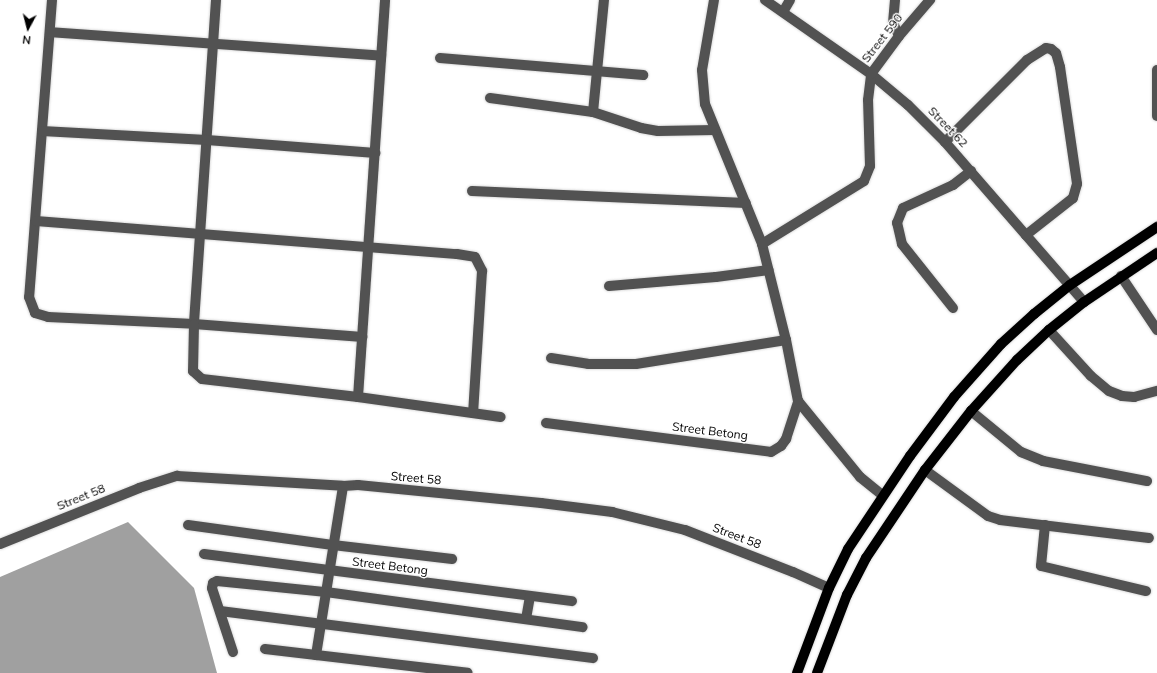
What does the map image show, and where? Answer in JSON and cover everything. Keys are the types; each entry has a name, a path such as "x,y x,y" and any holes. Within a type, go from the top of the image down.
{"main road":[{"path":"797,673 828,588 848,549 882,495 954,397 1001,344 1070,285 1157,228"},
{"path":"817,673 847,595 866,558 894,514 925,470 971,411 1017,360 1049,330 1084,302 1157,253"}],"street":[{"path":"52,0 29,297 36,313 48,317 194,324 362,337"},
{"path":"216,0 194,324 194,371 202,379 358,396 501,417"},
{"path":"358,396 385,0"},
{"path":"593,112 604,0"},
{"path":"714,0 702,70 705,104 762,244 786,340 798,401 860,477 882,495"},
{"name":"Street 62","path":"765,0 871,74 908,105 945,142 971,171 1084,302"},
{"path":"783,12 790,0"},
{"path":"896,0 893,23 899,36"},
{"name":"Street 590","path":"871,74 899,36 930,0"},
{"path":"50,32 381,56"},
{"path":"945,142 1027,60 1046,48 1051,49 1056,53 1060,67 1076,184 1073,198 1026,235"},
{"path":"440,58 643,75"},
{"path":"1157,70 1157,116"},
{"path":"762,244 864,181 870,166 868,100 871,74"},
{"path":"490,98 593,112 641,128 658,131 715,130"},
{"path":"42,131 207,140 375,153"},
{"path":"953,308 902,244 897,223 903,208 953,185 971,171"},
{"path":"472,191 746,204"},
{"path":"36,221 457,254 475,258 482,271 473,413"},
{"path":"609,286 716,277 769,270"},
{"path":"1121,276 1157,330"},
{"path":"1049,330 1091,376 1109,391 1122,396 1134,397 1157,391"},
{"path":"551,358 588,364 636,364 786,340"},
{"name":"Street Betong","path":"546,423 771,452 781,446 786,439 798,401"},
{"path":"971,411 1021,452 1043,460 1147,481"},
{"path":"925,470 988,516 1000,520 1149,538"},
{"name":"Street 58","path":"0,544 139,488 177,476 343,486 358,485 541,502 612,512 685,530 793,572 828,588"},
{"path":"316,655 343,486"},
{"path":"188,525 333,545 452,559"},
{"path":"1045,525 1041,566 1146,591"},
{"name":"Street Betong","path":"204,554 572,601"},
{"path":"233,652 212,588 213,583 217,582 326,592 583,627"},
{"path":"526,619 530,596"},
{"path":"220,611 592,658"},
{"path":"265,649 468,673"}],"shaded area":[{"path":"128,522 194,588 217,673 0,673 0,577"}]}
